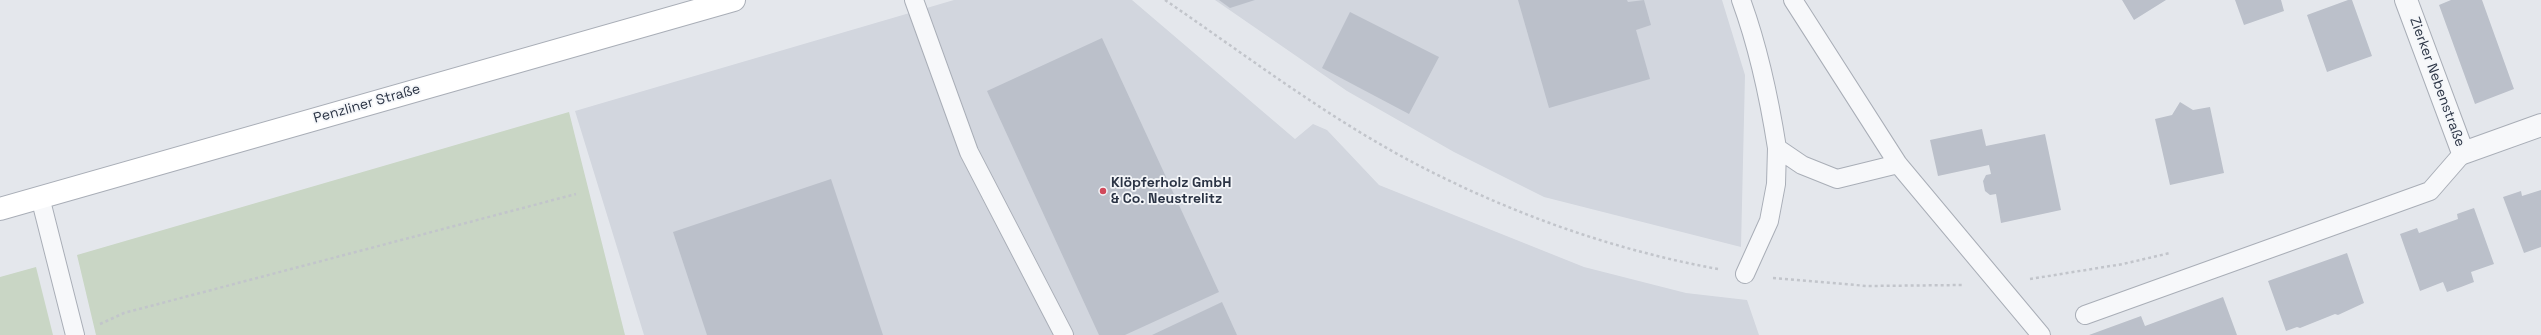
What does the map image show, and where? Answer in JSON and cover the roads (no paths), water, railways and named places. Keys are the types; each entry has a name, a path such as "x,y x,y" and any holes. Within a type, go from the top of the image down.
{"main road":[{"name":"Penzliner Straße","path":"0,209 734,0"}],"street":[{"name":"Zierker Nebenstraße","path":"2406,0 2463,153 2541,125"}],"lane":[{"path":"914,0 969,152 1064,335"},
{"path":"1740,0 1757,44 1769,95 1777,148 1776,184 1769,221 1745,274"},
{"path":"1793,0 1898,164 2042,335"},
{"path":"1777,148 1802,165 1837,179 1898,164"},
{"path":"2085,315 2430,191 2463,153"},
{"path":"40,197 75,335"}],"place":[{"name":"Klöpferholz GmbH & Co. Neustrelitz","path":"1103,191"}]}
